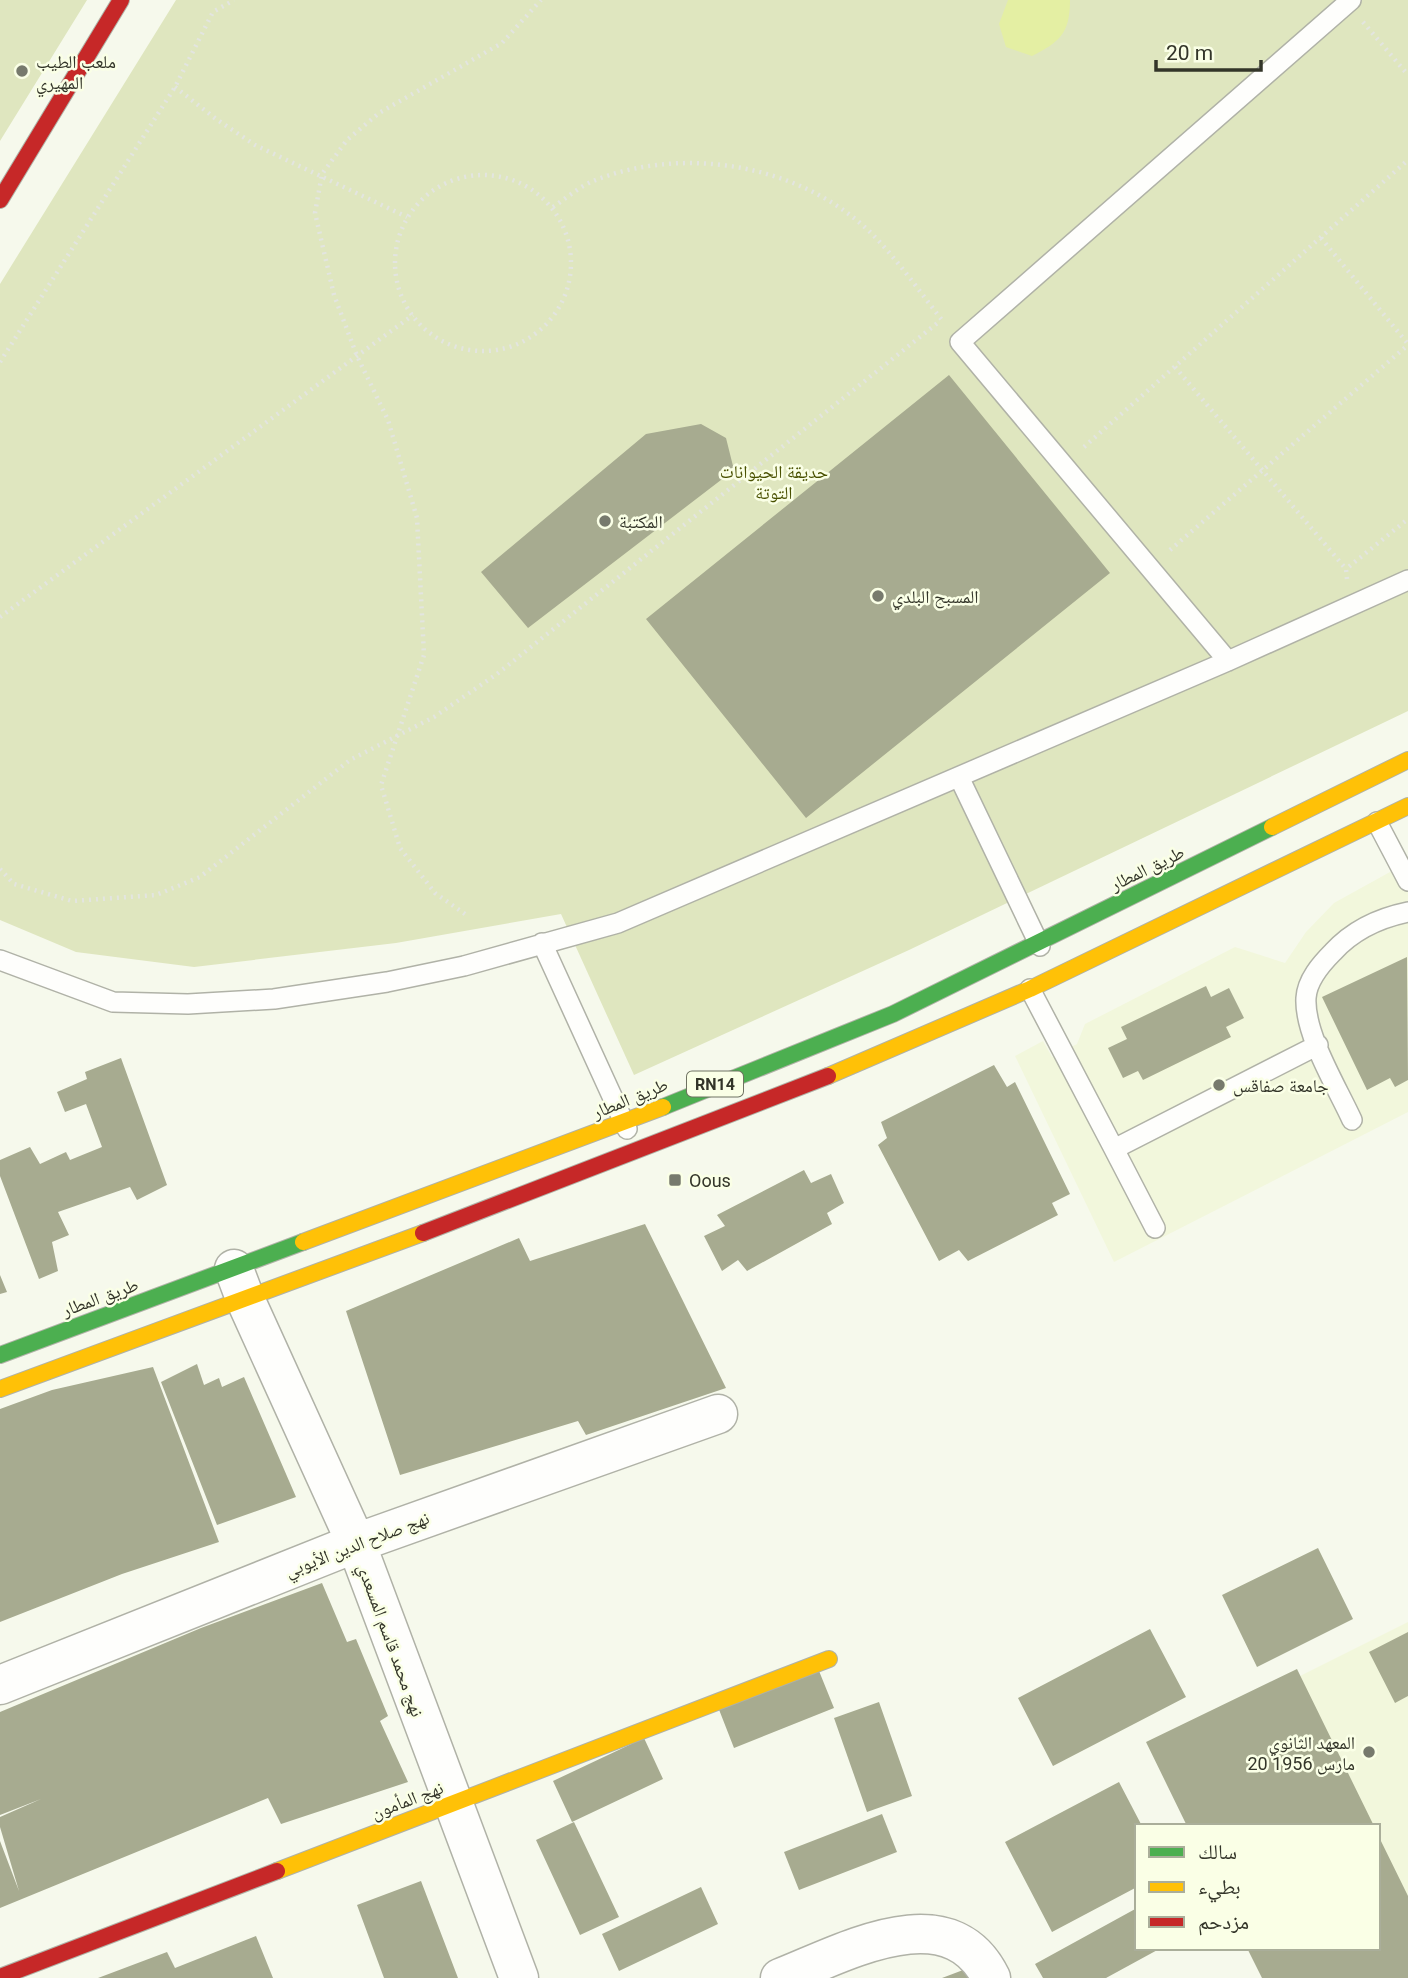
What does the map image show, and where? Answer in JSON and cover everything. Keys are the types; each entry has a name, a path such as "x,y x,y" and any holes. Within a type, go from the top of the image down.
{"main road":[{"path":"0,200 121,0"},
{"name":"طريق المطار","path":"0,1389 623,1123 894,1014 1408,760"},
{"name":"طريق المطار","path":"0,1355 240,1285 639,1151 903,1046 1030,989 1408,806"},
{"name":"نهج المأمون","path":"0,1977 828,1659"}],"street":[{"name":"نهج محمد قاسم المسعدي","path":"240,1285 356,1543 451,1804 519,1978"},
{"name":"نهج صلاح الدين الأيوبي","path":"0,1685 356,1543 718,1414"},
{"path":"780,1978 875,1941 913,1934 952,1937 982,1961 991,1978"}],"lane":[{"path":"1228,662 960,342 1349,2"},
{"path":"0,960 113,1002 188,1004 274,999 464,967 618,923 1228,662 1408,580"},
{"path":"960,777 1055,977"},
{"path":"1377,822 1408,881"},
{"path":"1352,1120 1318,1045 1306,997 1317,969 1342,941 1374,921 1408,912"},
{"path":"542,943 623,1123 639,1151"},
{"path":"1030,989 1154,1228"},
{"path":"1114,1149 1318,1045"}],"path":[{"path":"0,362 175,87 213,12 234,0"},
{"path":"465,914 435,893 400,848 381,785 424,655 417,518 388,421 357,356 323,254 316,213 322,174 347,140 379,113 502,43 541,0"},
{"path":"1349,2 1408,75"},
{"path":"175,87 216,119 256,145 322,174 407,217"},
{"path":"1063,465 1408,160"},
{"path":"553,207 592,182 656,164 708,163 772,175 832,204 874,236 960,342"},
{"path":"479,174 507,177 532,189 553,207 566,232 572,259 569,286 557,312 538,332 511,347 480,351 450,345 424,330 405,305 395,276 396,245 407,217 428,194 452,180 479,174"},
{"path":"1150,568 1408,344 1321,238"},
{"path":"0,617 413,315"},
{"path":"0,869 14,884 72,901 156,895 200,877 350,760 434,716 497,674 942,319"},
{"path":"1175,367 1261,472 1346,569 1349,606"},
{"path":"1346,569 1408,519"}],"shaded area":[{"path":"1008,0 1070,0 1068,21 1061,36 1032,56 1006,47 999,24"},
{"name":"جامعة صفاقس","path":"1408,862 1408,1112 1114,1262 1015,1056 1043,1041 1052,1057 1077,1044 1085,1024 1235,947 1285,963 1306,932 1334,903"},
{"name":"المعهد الثانوي 20 مارس 1956","path":"1408,1622 1408,1909 1380,1853 1380,1824 1366,1824 1294,1679"}],"green space":[{"name":"ملعب الطيب المهيري","path":"0,0 87,0 0,141"},
{"name":"حديقة الحيوانات التوتة","path":"176,0 1408,0 1408,711 909,950 634,1075 561,914 396,943 194,967 76,952 0,920 0,284"}],"building":[{"name":"المسبح البلدي","path":"949,375 1110,573 806,818 646,619"},
{"name":"المكتبة","path":"701,424 726,438 734,470 528,628 481,572 646,434"},
{"path":"1407,957 1408,1080 1395,1087 1390,1078 1367,1090 1322,997"},
{"path":"1206,986 1211,997 1229,988 1244,1018 1226,1027 1231,1037 1143,1080 1138,1071 1123,1078 1108,1048 1127,1039 1121,1027"},
{"path":"121,1058 167,1185 137,1200 130,1187 58,1212 69,1235 52,1242 58,1271 39,1279 0,1176 0,1160 30,1147 40,1164 66,1152 70,1160 102,1147 86,1104 65,1112 57,1092 87,1079 85,1072"},
{"path":"994,1065 1007,1087 1015,1082 1070,1194 1052,1203 1058,1215 968,1261 959,1250 939,1261 878,1145 887,1138 881,1122"},
{"path":"804,1170 811,1183 831,1174 844,1203 827,1213 832,1224 747,1271 738,1260 722,1271 704,1236 725,1226 717,1215"},
{"path":"645,1224 726,1388 586,1435 578,1421 400,1475 346,1311 519,1238 530,1261"},
{"path":"0,1275 7,1292 0,1294"},
{"path":"197,1364 204,1385 219,1378 222,1387 244,1377 296,1497 217,1525 161,1382"},
{"path":"153,1367 219,1542 122,1574 0,1622 0,1409 52,1390"},
{"path":"1318,1548 1353,1619 1257,1667 1222,1595"},
{"path":"322,1583 347,1642 356,1639 388,1716 380,1721 408,1782 281,1824 268,1798 0,1908 0,1841 19,1891 0,1827 0,1817 41,1799 0,1815 0,1712 201,1628"},
{"path":"1150,1629 1186,1697 1053,1766 1018,1698"},
{"path":"1408,1632 1408,1696 1395,1703 1369,1652"},
{"path":"817,1666 834,1708 734,1748 718,1707"},
{"path":"1297,1669 1373,1824 1186,1824 1146,1742"},
{"path":"879,1702 912,1796 867,1812 834,1718"},
{"path":"644,1738 663,1779 572,1822 553,1781"},
{"path":"1119,1782 1141,1824 1135,1824 1135,1888 1052,1932 1005,1842"},
{"path":"882,1814 897,1852 799,1890 784,1852"},
{"path":"574,1822 619,1917 580,1935 536,1840"},
{"path":"1380,1839 1408,1896 1408,1978 1262,1978 1248,1950 1380,1950"},
{"path":"421,1881 458,1978 384,1978 357,1905"},
{"path":"701,1887 718,1924 619,1971 602,1934"},
{"path":"1135,1909 1135,1950 1157,1950 1106,1978 1043,1978 1035,1964"},
{"path":"256,1936 273,1978 98,1978 167,1952 175,1968"},
{"path":"971,1967 975,1978 942,1978"}],"traffic: fast":[{"path":"663,1107 893,1014 1272,827"},
{"path":"0,1355 303,1242"}],"traffic: slow":[{"path":"1272,827 1408,760"},
{"path":"828,1076 1030,989 1408,806"},
{"path":"303,1242 663,1107"},
{"path":"0,1389 423,1233"},
{"path":"277,1871 829,1659"}],"traffic: jam":[{"path":"0,200 121,0"},
{"path":"423,1233 828,1076"},
{"path":"0,1977 277,1871"}],"place":[{"name":"ملعب الطيب المهيري","path":"22,71"},
{"name":"المكتبة","path":"605,521"},
{"name":"المسبح البلدي","path":"878,596"},
{"name":"جامعة صفاقس","path":"1219,1085"},
{"name":"Oous","path":"675,1180"},
{"name":"المعهد الثانوي 20 مارس 1956","path":"1369,1752"}]}
